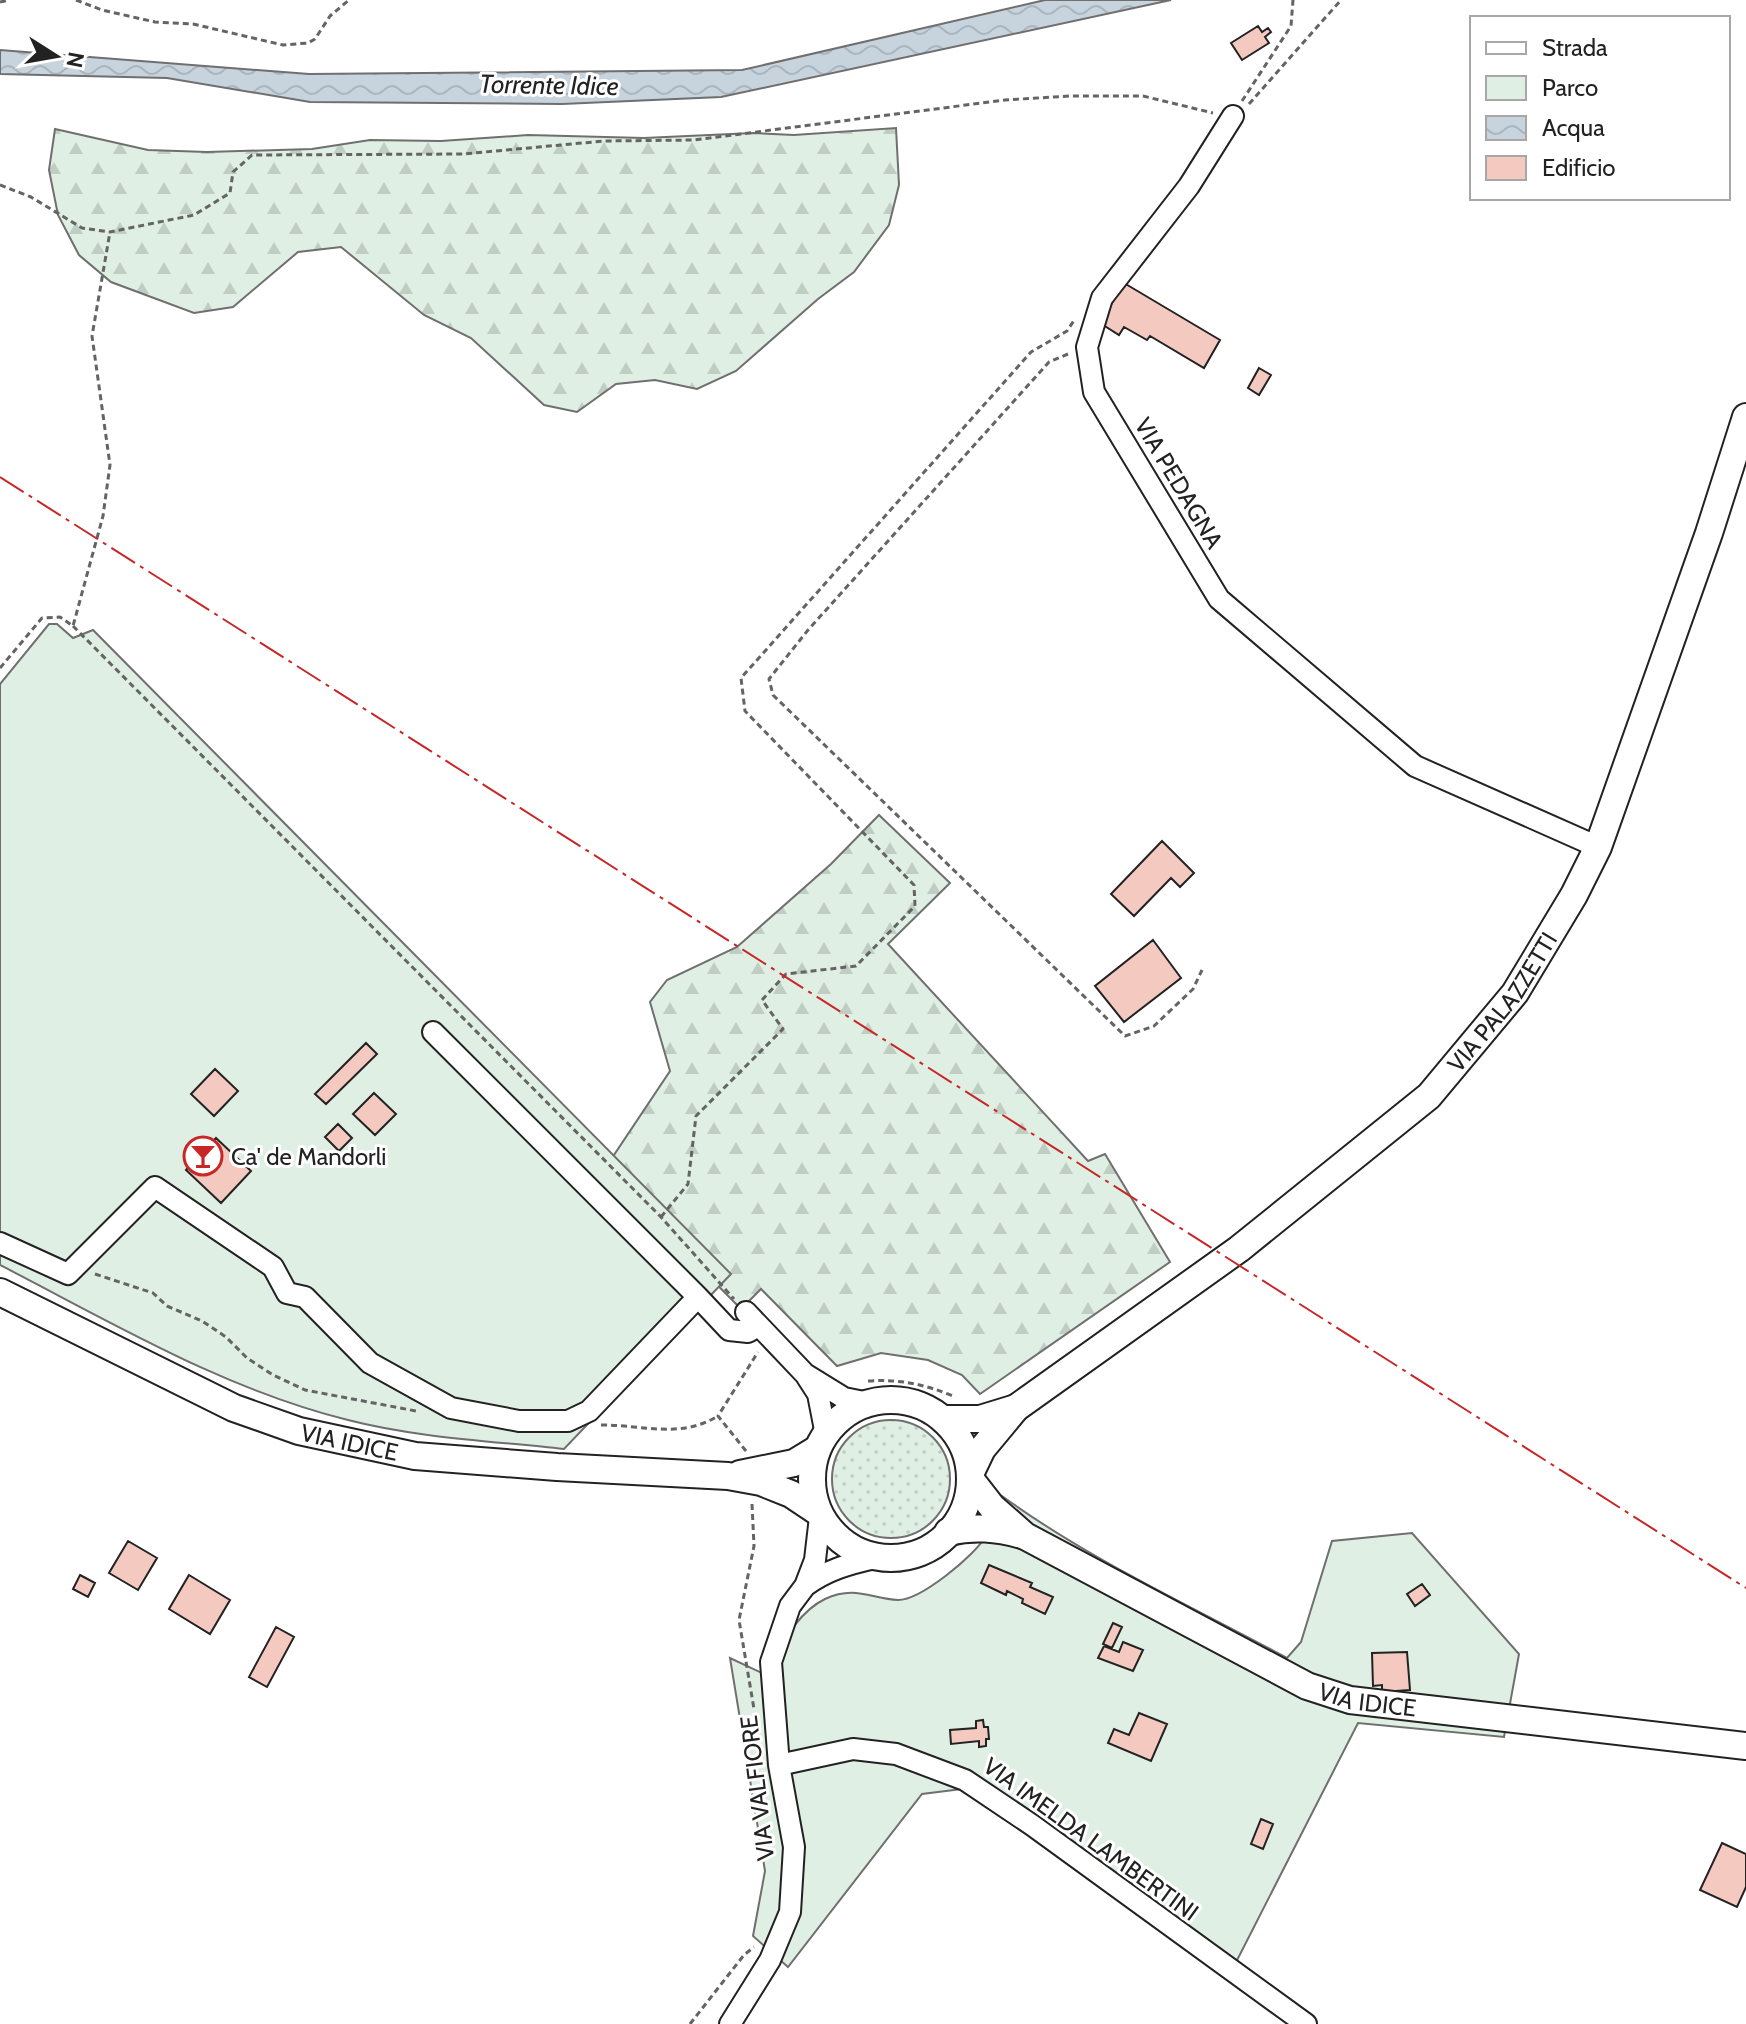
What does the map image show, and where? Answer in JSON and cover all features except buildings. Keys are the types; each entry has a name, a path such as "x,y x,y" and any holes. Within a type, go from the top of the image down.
{"main road":[{"name":"VIA PALAZZETTI","path":"971,1476 982,1449 1016,1408 1239,1249 1429,1096 1515,993 1574,895 1598,847 1704,547 1746,417"},
{"name":"VIA IDICE","path":"0,1292 234,1408 299,1431 415,1456 728,1476 761,1482 791,1494 819,1515 842,1543 875,1558 903,1559 930,1549 964,1512 971,1476"},
{"name":"VIA IDICE","path":"728,1476 794,1463 821,1442 863,1393 925,1407 950,1409 965,1447 971,1476 992,1507 1025,1536"},
{"name":"VIA PALAZZETTI","path":"950,1409 980,1419 1016,1408"},
{"path":"819,1515 811,1487 821,1442"},
{"name":"VIA IDICE","path":"948,1532 982,1527 1025,1536 1307,1686 1350,1700 1746,1746"}],"street":[{"name":"VIA PEDAGNA","path":"1224,114 1189,186 1102,298 1087,347 1094,392 1219,599 1415,766 1598,847"},
{"path":"433,1032 729,1330 748,1332 757,1325 805,1374 818,1394 821,1442"},
{"path":"0,1243 68,1274 155,1187 273,1267 287,1293 305,1297 370,1363 451,1408 519,1421 568,1421 589,1411 698,1297"},
{"path":"805,1374 844,1398 863,1393"},
{"name":"VIA VALFIORE","path":"730,2024 770,1960 790,1912 794,1847 779,1765 771,1662 790,1606 805,1586 815,1560 819,1515"},
{"name":"VIA VALFIORE","path":"805,1586 841,1565 875,1558"},
{"name":"VIA IMELDA LAMBERTINI","path":"779,1765 853,1749 896,1754 965,1780 1306,2024"}],"path":[{"path":"0,2 9,0"},
{"path":"76,0 155,22 193,24 283,45 308,43 315,39 330,16 349,0"},
{"path":"0,185 31,197 82,228 110,232 194,215 230,193 233,172 252,155 463,154 604,141 694,140 1005,100 1069,96 1143,96 1224,114 1254,101 1341,0"},
{"path":"1224,114 1291,26 1294,1"},
{"path":"73,626 103,516 110,465 92,336 110,232"},
{"path":"661,1217 688,1184 696,1116 783,1029 762,1000 786,974 856,966 915,906 914,885 745,711 741,678 1031,352 1067,331 1075,319"},
{"path":"1087,347 1049,362 808,630 769,679 773,695 1125,1036 1154,1026 1193,989 1202,970"},
{"path":"0,668 42,618 60,617 73,626 661,1217 757,1325 718,1416 754,1461"},
{"path":"863,1393 899,1379 936,1389 950,1409"},
{"path":"751,1493 754,1546 739,1620 755,1719"},
{"path":"690,2024 744,1955 755,1947"}],"green space":[{"path":"896,128 899,185 889,225 854,272 818,299 736,371 697,389 655,380 616,384 577,412 544,405 471,338 424,315 341,247 298,252 233,307 194,313 111,282 79,255 58,215 49,170 55,129 148,150 207,152 312,149 370,140 441,141 528,135 644,138 753,133 794,135"},
{"path":"49,624 57,624 73,638 93,630 731,1274 564,1449 401,1431 302,1407 170,1353 0,1265 0,684"},
{"path":"879,815 950,883 888,944 1088,1161 1105,1154 1170,1262 980,1394 962,1375 928,1360 881,1353 837,1366 761,1289 741,1309 604,1170 670,1071 650,1002 667,980 737,947 831,864"},
{"path":"891,1420 914,1424 933,1437 946,1456 950,1479 946,1502 933,1521 914,1534 891,1538 868,1534 849,1521 836,1502 832,1479 836,1456 849,1437 868,1424"},
{"path":"1002,1496 1106,1562 1287,1658 1301,1642 1332,1541 1412,1533 1519,1654 1504,1737 1358,1723 1230,1974 970,1788 922,1794 788,1967 753,1936 765,1871 730,1658 764,1674 797,1622 825,1599 854,1593 898,1600 920,1593 946,1576 980,1544 991,1527"}],"water":[{"name":"Torrente Idice","path":"1045,0 1171,0 721,97 562,104 310,102 167,78 0,74 0,50 309,74 742,70"}],"power":[{"path":"0,477 1746,1588"}],"place":[{"name":"Ca' de Mandorli","path":"203,1156"}]}
